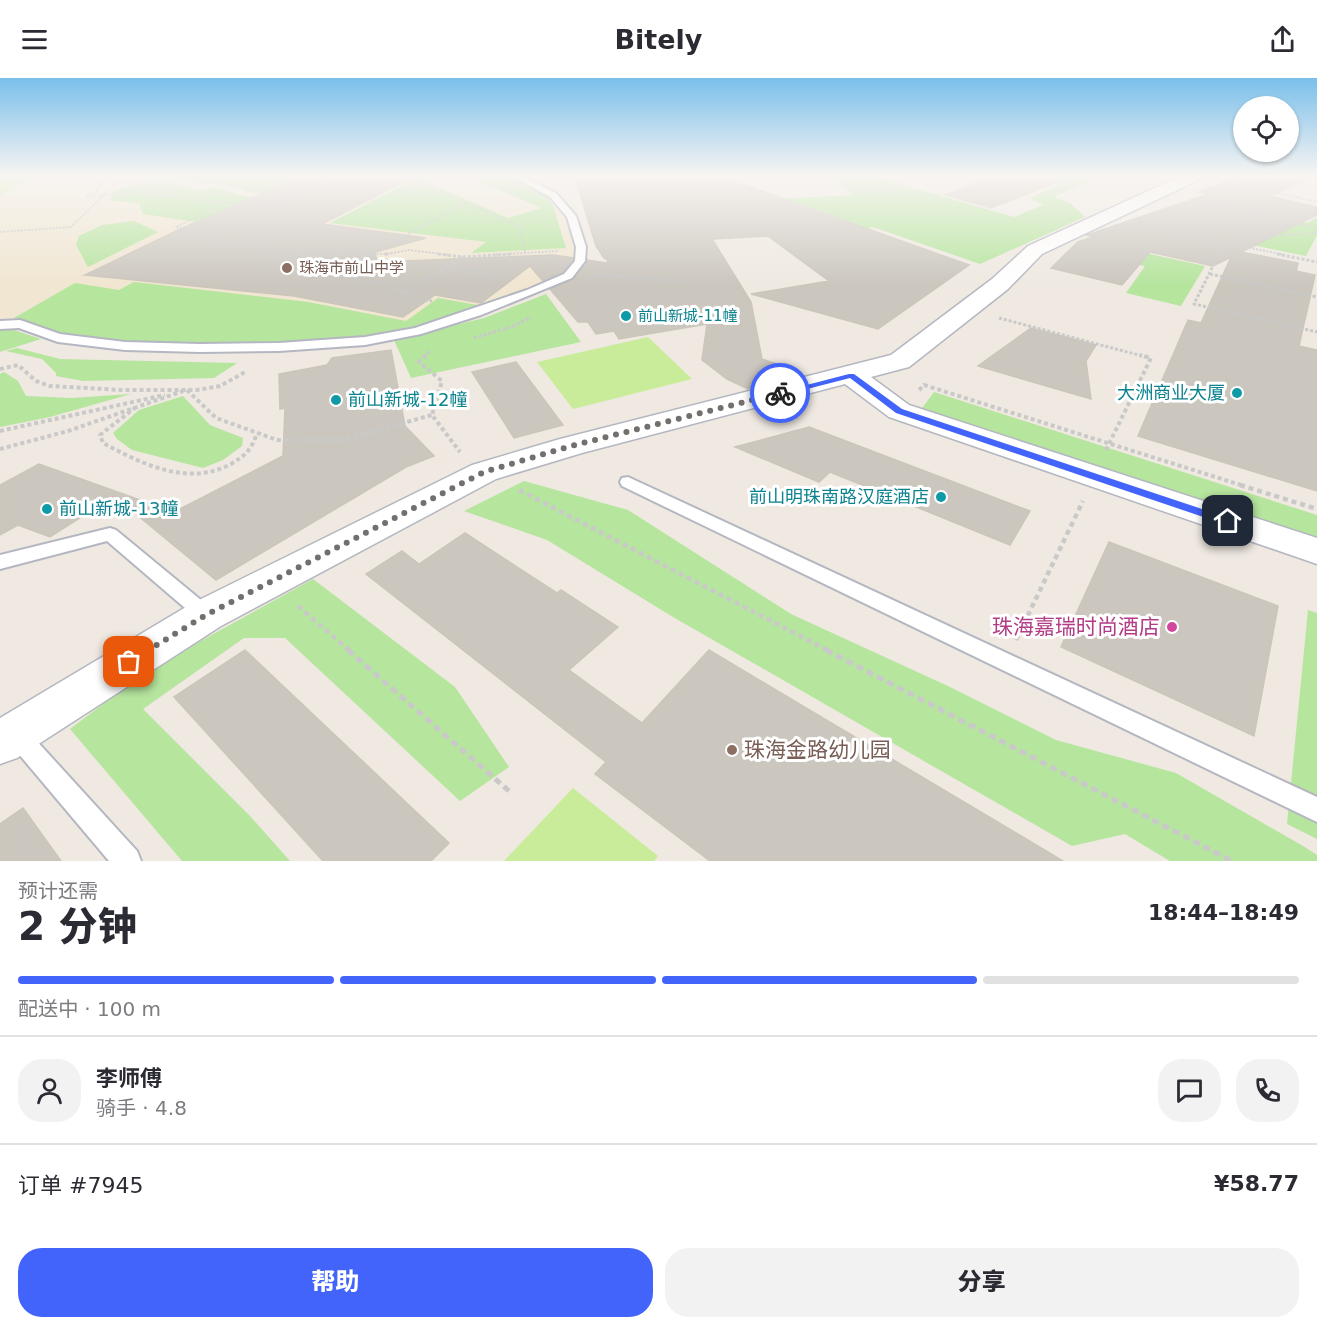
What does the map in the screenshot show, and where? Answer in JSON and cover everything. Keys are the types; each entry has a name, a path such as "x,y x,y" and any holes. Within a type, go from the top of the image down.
{"street":[{"path":"8,738 206,615 484,472 571,446 900,361 1000,284 1035,250 1104,218 1124,212"},
{"path":"851,375 899,411 1317,551"}],"lane":[{"path":"0,325 20,324 58,338 125,346 279,347 365,341 417,331 477,312 568,276 580,261 581,247 571,216 567,212"},
{"path":"628,482 1317,810"},
{"path":"0,562 110,534 206,615"},
{"path":"8,738 127,861"}],"path":[{"path":"0,232 71,227 87,212"},
{"path":"208,212 176,227 261,249 324,254 387,254 409,250 462,257 560,251"},
{"path":"437,302 416,298 388,285 332,274 450,212"},
{"path":"485,212 520,228 525,253"},
{"path":"1263,212 1286,222 1317,228"},
{"path":"1104,218 1317,262"},
{"path":"1317,233 1268,237 1233,245 1221,252 1194,304 1317,332"},
{"path":"405,293 462,257"},
{"path":"445,267 508,278"},
{"path":"1210,273 1317,297"},
{"path":"592,275 684,281"},
{"path":"967,310 1151,358 1109,444"},
{"path":"0,369 18,365 39,384 63,389 211,389 235,380 279,347"},
{"path":"899,411 924,385 1317,509"},
{"path":"0,449 68,431 186,390"},
{"path":"0,431 186,390"},
{"path":"186,390 216,418 278,440 342,440 432,416"},
{"path":"136,407 100,435 103,443 120,453 186,475 201,474 228,465 251,448 257,433"},
{"path":"484,472 1232,861"},
{"path":"1005,662 1095,477"},
{"path":"271,581 509,791"}],"shaded area":[{"name":"珠海市前山中学","path":"0,212 567,212 571,216 580,261 568,276 477,312 365,341 200,348 58,338 20,324 0,325"}],"green space":[{"path":"142,212 274,212 271,221 215,214 196,222 143,214"},
{"path":"352,212 493,212 508,218 530,212 555,212 566,248 471,253 486,242 330,223"},
{"path":"799,212 995,212 1014,217 1027,212 1079,212 1085,217 980,264 873,227 839,233"},
{"path":"1159,212 1261,212 1307,223 1317,218 1317,235 1306,256 1130,220"},
{"path":"134,221 158,232 88,267 76,245 79,236 102,225"},
{"path":"1095,242 1205,266 1181,306 1126,293 1145,266 1085,253"},
{"path":"134,282 308,302 406,321 438,298 483,306 416,327 363,336 283,342 134,342 66,334 14,318 75,283 119,290"},
{"path":"546,294 581,342 411,378 394,340 484,318"},
{"path":"0,329 11,329 41,339 0,352"},
{"path":"648,337 692,379 573,409 537,362"},
{"path":"17,348 60,359 237,363 214,378 83,381 56,376 56,373 42,359 6,351"},
{"path":"4,372 18,381 26,396 72,398 131,394 50,417 0,427 0,374"},
{"path":"934,392 1317,515 1317,541 920,411"},
{"path":"183,396 210,425 243,438 242,446 223,460 203,468 132,450 117,439 113,433 139,410"},
{"path":"524,481 628,510 791,614 950,687 1056,740 1176,773 1303,846 1317,855 1317,861 1170,861 1125,834 1072,846 673,617 547,540 464,511"},
{"path":"313,579 455,687 509,767 460,801 285,638 244,638 143,709 249,815 290,861 182,861 70,729 148,670"},
{"path":"1308,610 1317,613 1317,839 1287,824"},
{"path":"573,788 658,856 654,861 504,861"}],"building":[{"path":"220,212 346,212 322,224 426,238 375,252 377,262 553,255 573,258 573,260 563,272 543,281 530,266 481,303 435,295 403,317 294,296 85,275"},
{"path":"585,212 819,212 969,265 878,329 751,294 829,281 768,236 712,239 751,302 762,359 785,367 748,389 727,379 702,360 707,324 619,339 614,331 596,334 588,322 578,322 550,289 574,279 587,260 607,263 608,260 596,246"},
{"path":"1156,212 1317,212 1317,215 1241,252 1298,263 1296,271 1315,275 1299,346 1317,350 1317,491 1138,436 1188,320 1201,323 1231,257 1213,266 1150,252 1122,285 1051,268 1078,242 1093,237 1087,235"},
{"path":"1031,328 1096,345 1086,361 1091,399 978,366"},
{"path":"391,350 405,426 434,456 406,467 216,580 114,496 50,537 18,525 0,535 0,485 39,464 174,512 283,456 285,408 280,409 279,374 327,365 332,358"},
{"path":"516,362 563,425 514,438 472,372"},
{"name":"前山明珠南路汉庭酒店","path":"809,427 1030,511 1010,545 830,472 819,482 735,447"},
{"name":"珠海金路幼儿园","path":"465,533 557,593 561,590 618,627 569,670 642,723 709,650 1063,861 710,861 595,774 606,762 366,574 402,551 419,564"},
{"name":"珠海嘉瑞时尚酒店","path":"1109,542 1278,606 1254,736 1061,647"},
{"path":"245,650 449,843 431,861 323,861 174,697"},
{"path":"23,808 61,861 0,861 0,824"}],"way so far":[{"path":"129,662 206,615 484,472 571,446 780,393"}],"place":[{"name":"珠海市前山中学","path":"287,268"},
{"name":"前山新城-11幢","path":"626,316"},
{"name":"大洲商业大厦","path":"1237,393"},
{"name":"前山新城-12幢","path":"336,400"},
{"name":"前山明珠南路汉庭酒店","path":"941,497"},
{"name":"前山新城-13幢","path":"47,509"},
{"name":"珠海嘉瑞时尚酒店","path":"1172,627"},
{"name":"珠海金路幼儿园","path":"732,750"}],"route":[{"path":"780,393 851,375 899,411 1228,521"}]}
